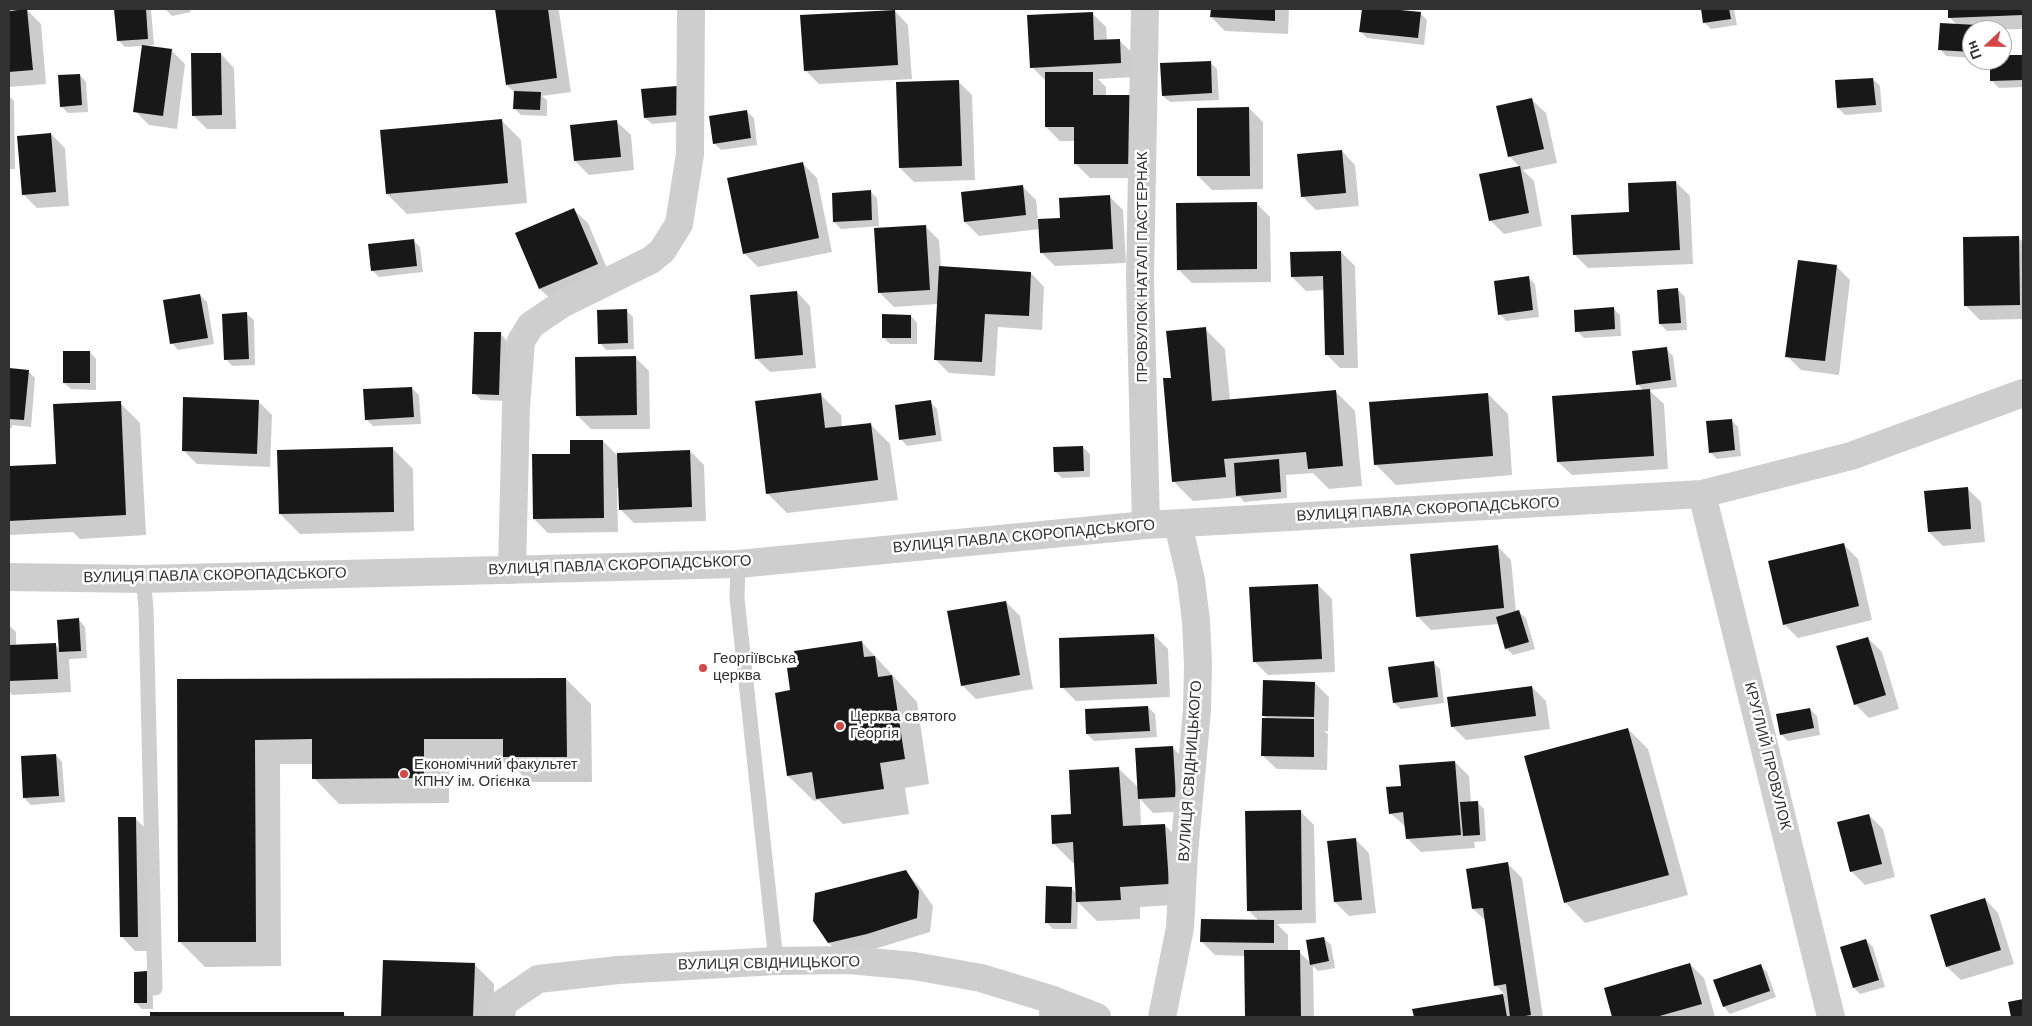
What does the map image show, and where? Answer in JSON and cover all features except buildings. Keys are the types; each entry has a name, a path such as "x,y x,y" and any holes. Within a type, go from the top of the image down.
{"street":[{"path":"512,570 516,407 521,340 531,325 562,304 651,260 662,251 678,224 690,154 691,9"},
{"name":"ПРОВУЛОК НАТАЛІ ПАСТЕРНАК","path":"1145,9 1140,279 1146,525"},
{"name":"ВУЛИЦЯ ПАВЛА СКОРОПАДСЬКОГО","path":"9,577 144,579 738,564 1146,525 1702,494 1850,456 2023,393"},
{"name":"КРУГЛИЙ ПРОВУЛОК","path":"1702,494 1831,1017"},
{"name":"ВУЛИЦЯ СВІДНИЦЬКОГО","path":"1162,1017 1180,928 1184,853 1197,710 1198,664 1196,621 1191,580 1178,524"},
{"name":"ВУЛИЦЯ СВІДНИЦЬКОГО","path":"501,1017 503,1003 538,978 618,970 776,961 848,960 914,966 981,978 1053,1009 1097,1017"}],"lane":[{"path":"738,564 737,598 776,961"},
{"path":"144,579 155,988"}],"place":[{"name":"Георгіївська церква","path":"703,668"},
{"name":"Церква святого Георгія","path":"840,726"},
{"name":"Економічний факультет КПНУ ім. Огієнка","path":"404,774"}]}
